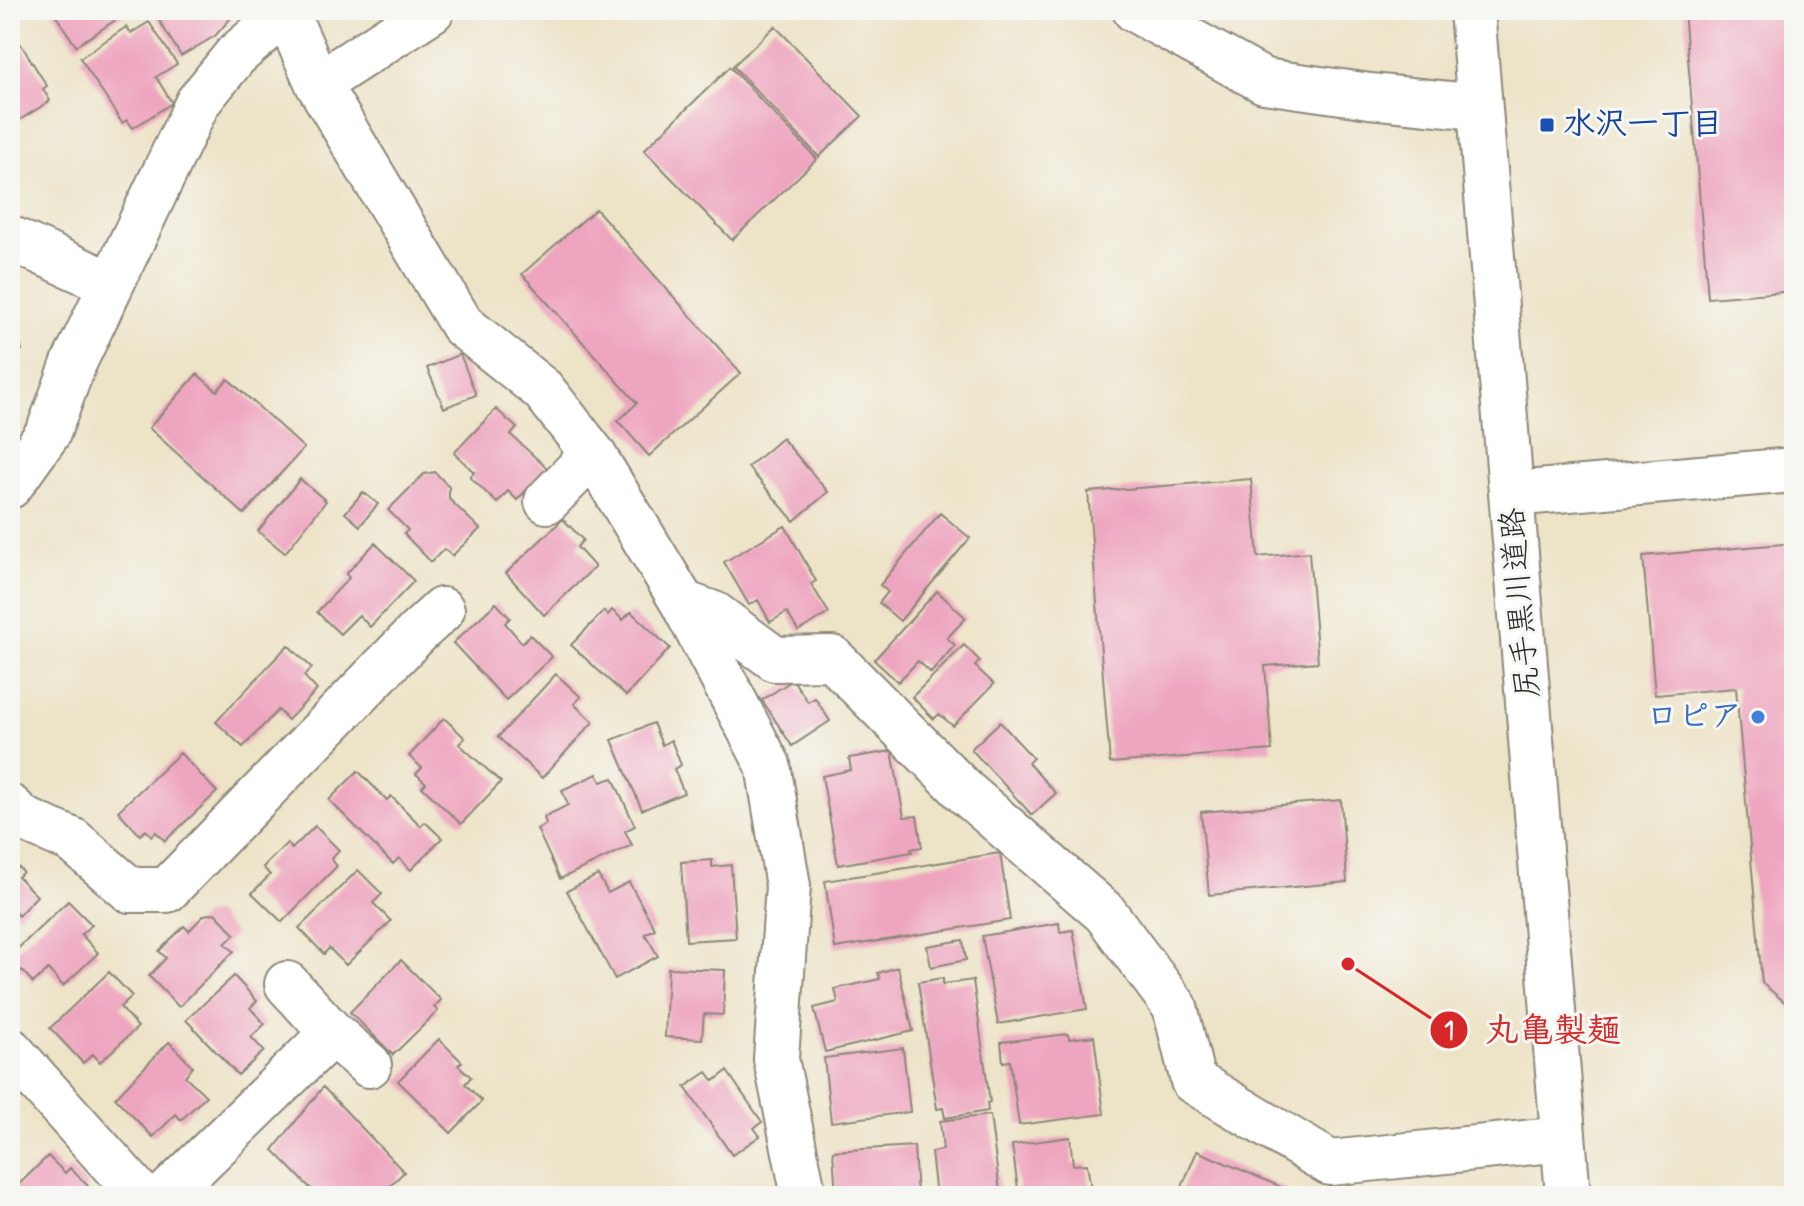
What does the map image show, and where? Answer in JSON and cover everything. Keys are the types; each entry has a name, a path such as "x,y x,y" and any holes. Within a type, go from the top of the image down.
{"street":[{"path":"318,84 432,10"},
{"path":"1135,10 1264,81 1478,107"},
{"name":"尻手黒川道路","path":"1472,10 1568,1196"},
{"path":"10,486 48,433 74,363 198,102 236,55 286,11 318,84 462,325 543,390 593,454 683,603 768,765 788,886 776,1059 804,1196"},
{"path":"10,238 111,284"},
{"path":"547,501 593,454"},
{"path":"1512,494 1794,470"},
{"path":"683,603 714,614 775,659 832,658 965,792 1105,913 1175,1007 1193,1081 1330,1163 1563,1139"},
{"path":"10,807 23,819 72,840 130,890 167,890 430,621"},
{"path":"287,984 332,1033 369,1065"},
{"path":"165,1196 332,1033"},
{"path":"10,1050 141,1196"}],"building":[{"path":"52,10 119,10 123,15 76,46"},
{"path":"161,10 238,10 215,36 181,56 155,14"},
{"path":"1684,10 1794,10 1794,291 1708,298"},
{"path":"149,22 177,64 156,77 172,103 133,128 127,120 122,123 80,58 126,27 131,33"},
{"path":"775,26 862,116 819,157 733,66"},
{"path":"10,27 47,86 43,89 50,101 13,124 10,119"},
{"path":"730,67 817,159 732,240 644,150"},
{"path":"596,209 741,373 649,456 618,421 637,403 522,274"},
{"path":"10,310 22,350 10,353"},
{"path":"460,354 476,395 444,408 427,368"},
{"path":"197,374 217,391 228,379 304,448 244,514 149,428"},
{"path":"10,382 17,406 10,407"},
{"path":"496,409 517,428 511,435 547,468 517,500 508,491 497,503 470,477 474,472 454,453"},
{"path":"10,421 15,440 10,441"},
{"path":"782,438 828,492 794,521 748,467"},
{"path":"435,472 449,487 449,499 480,529 452,556 444,549 431,562 404,534 408,530 388,510 424,474"},
{"path":"300,479 326,501 285,553 258,531"},
{"path":"1251,479 1258,557 1309,552 1318,662 1265,666 1272,750 1110,763 1088,492"},
{"path":"363,492 378,504 360,526 345,513"},
{"path":"940,513 970,538 900,621 879,603 888,592 880,585"},
{"path":"563,519 583,540 577,547 595,567 544,615 506,573"},
{"path":"785,526 816,581 811,584 829,613 798,631 787,612 770,622 758,600 749,605 724,562"},
{"path":"375,543 414,581 370,627 359,615 340,634 317,612 349,578 346,574"},
{"path":"1794,543 1794,1010 1762,983 1736,688 1655,695 1643,556"},
{"path":"937,591 966,618 947,638 955,645 931,673 918,661 898,682 874,660"},
{"path":"496,603 510,618 505,623 522,643 530,635 552,657 506,700 453,643"},
{"path":"612,610 623,620 631,612 670,648 626,696 571,645 604,611 608,615"},
{"path":"288,645 312,668 304,676 317,690 288,720 278,710 243,747 216,722"},
{"path":"964,645 980,661 975,666 994,684 953,726 939,714 934,719 912,697"},
{"path":"556,674 581,697 574,704 593,722 542,778 498,737"},
{"path":"793,680 808,702 815,698 830,721 792,746 762,700"},
{"path":"444,718 465,738 459,744 501,782 461,824 422,787 426,783 416,774 422,768 409,756"},
{"path":"1000,722 1033,758 1028,763 1056,793 1032,815 971,749"},
{"path":"653,723 662,745 671,740 681,765 674,769 684,793 642,810 612,740"},
{"path":"892,751 904,817 917,816 922,847 911,849 912,852 838,865 822,776 851,770 849,758"},
{"path":"180,753 217,792 165,841 156,832 152,836 146,830 140,835 118,811"},
{"path":"358,771 387,800 391,796 421,826 425,822 442,838 411,870 399,858 393,864 329,800"},
{"path":"597,774 601,782 613,778 635,826 625,831 632,845 560,879 537,829 546,824 544,817 568,805 562,790"},
{"path":"1341,800 1347,882 1209,895 1201,812"},
{"path":"315,826 339,850 331,859 337,866 282,922 252,893 270,875 263,867 287,843 292,849"},
{"path":"1000,853 1010,920 835,948 825,881"},
{"path":"10,859 23,872 18,877 37,896 18,916 14,911 10,915"},
{"path":"712,860 712,867 731,865 736,938 686,941 681,862"},
{"path":"358,870 382,894 373,903 391,921 346,965 329,948 324,954 299,928"},
{"path":"598,875 608,893 629,882 655,929 645,934 658,956 615,979 567,891"},
{"path":"68,901 92,925 81,934 98,953 63,986 48,969 33,983 22,970 14,976 10,972 10,956"},
{"path":"215,913 235,934 225,944 234,951 179,1007 149,976 166,958 159,951 184,926 189,931 204,915"},
{"path":"1059,923 1060,932 1073,930 1087,1009 998,1024 982,936"},
{"path":"963,940 966,960 931,967 927,946"},
{"path":"401,960 441,1000 434,1007 438,1011 393,1055 350,1012"},
{"path":"898,967 913,1031 825,1052 814,1008 838,1002 835,989 880,979 878,973"},
{"path":"668,968 725,970 723,1015 704,1014 702,1039 665,1037"},
{"path":"109,972 132,996 120,1007 138,1027 100,1062 93,1054 83,1063 50,1028"},
{"path":"234,976 257,1001 250,1008 265,1024 251,1037 264,1051 238,1075 186,1020"},
{"path":"943,978 943,984 973,980 990,1102 987,1103 988,1111 945,1118 943,1108 937,1109 918,982"},
{"path":"1068,1034 1069,1039 1094,1036 1104,1114 1019,1125 1010,1061 1003,1062 1001,1042"},
{"path":"439,1039 462,1062 458,1065 471,1077 465,1084 482,1101 451,1133 398,1081"},
{"path":"169,1042 193,1067 185,1076 206,1096 181,1120 176,1114 153,1137 115,1098"},
{"path":"903,1048 910,1112 831,1122 824,1058"},
{"path":"727,1071 762,1122 754,1128 760,1136 732,1155 685,1087 707,1072 714,1081"},
{"path":"323,1087 404,1172 380,1196 318,1196 273,1150"},
{"path":"990,1115 1000,1192 936,1196 931,1152 943,1150 940,1121"},
{"path":"1070,1137 1073,1165 1087,1164 1092,1195 1019,1196 1012,1145"},
{"path":"914,1146 917,1196 836,1196 833,1151"},
{"path":"1197,1151 1286,1189 1283,1196 1178,1196"},
{"path":"48,1156 65,1173 70,1168 88,1186 82,1193 85,1196 10,1196 10,1193"}],"place":[{"name":"水沢一丁目","path":"1547,125"},
{"name":"ロピア","path":"1758,717"},
{"name":"丸亀製麺","path":"1348,964"}]}
